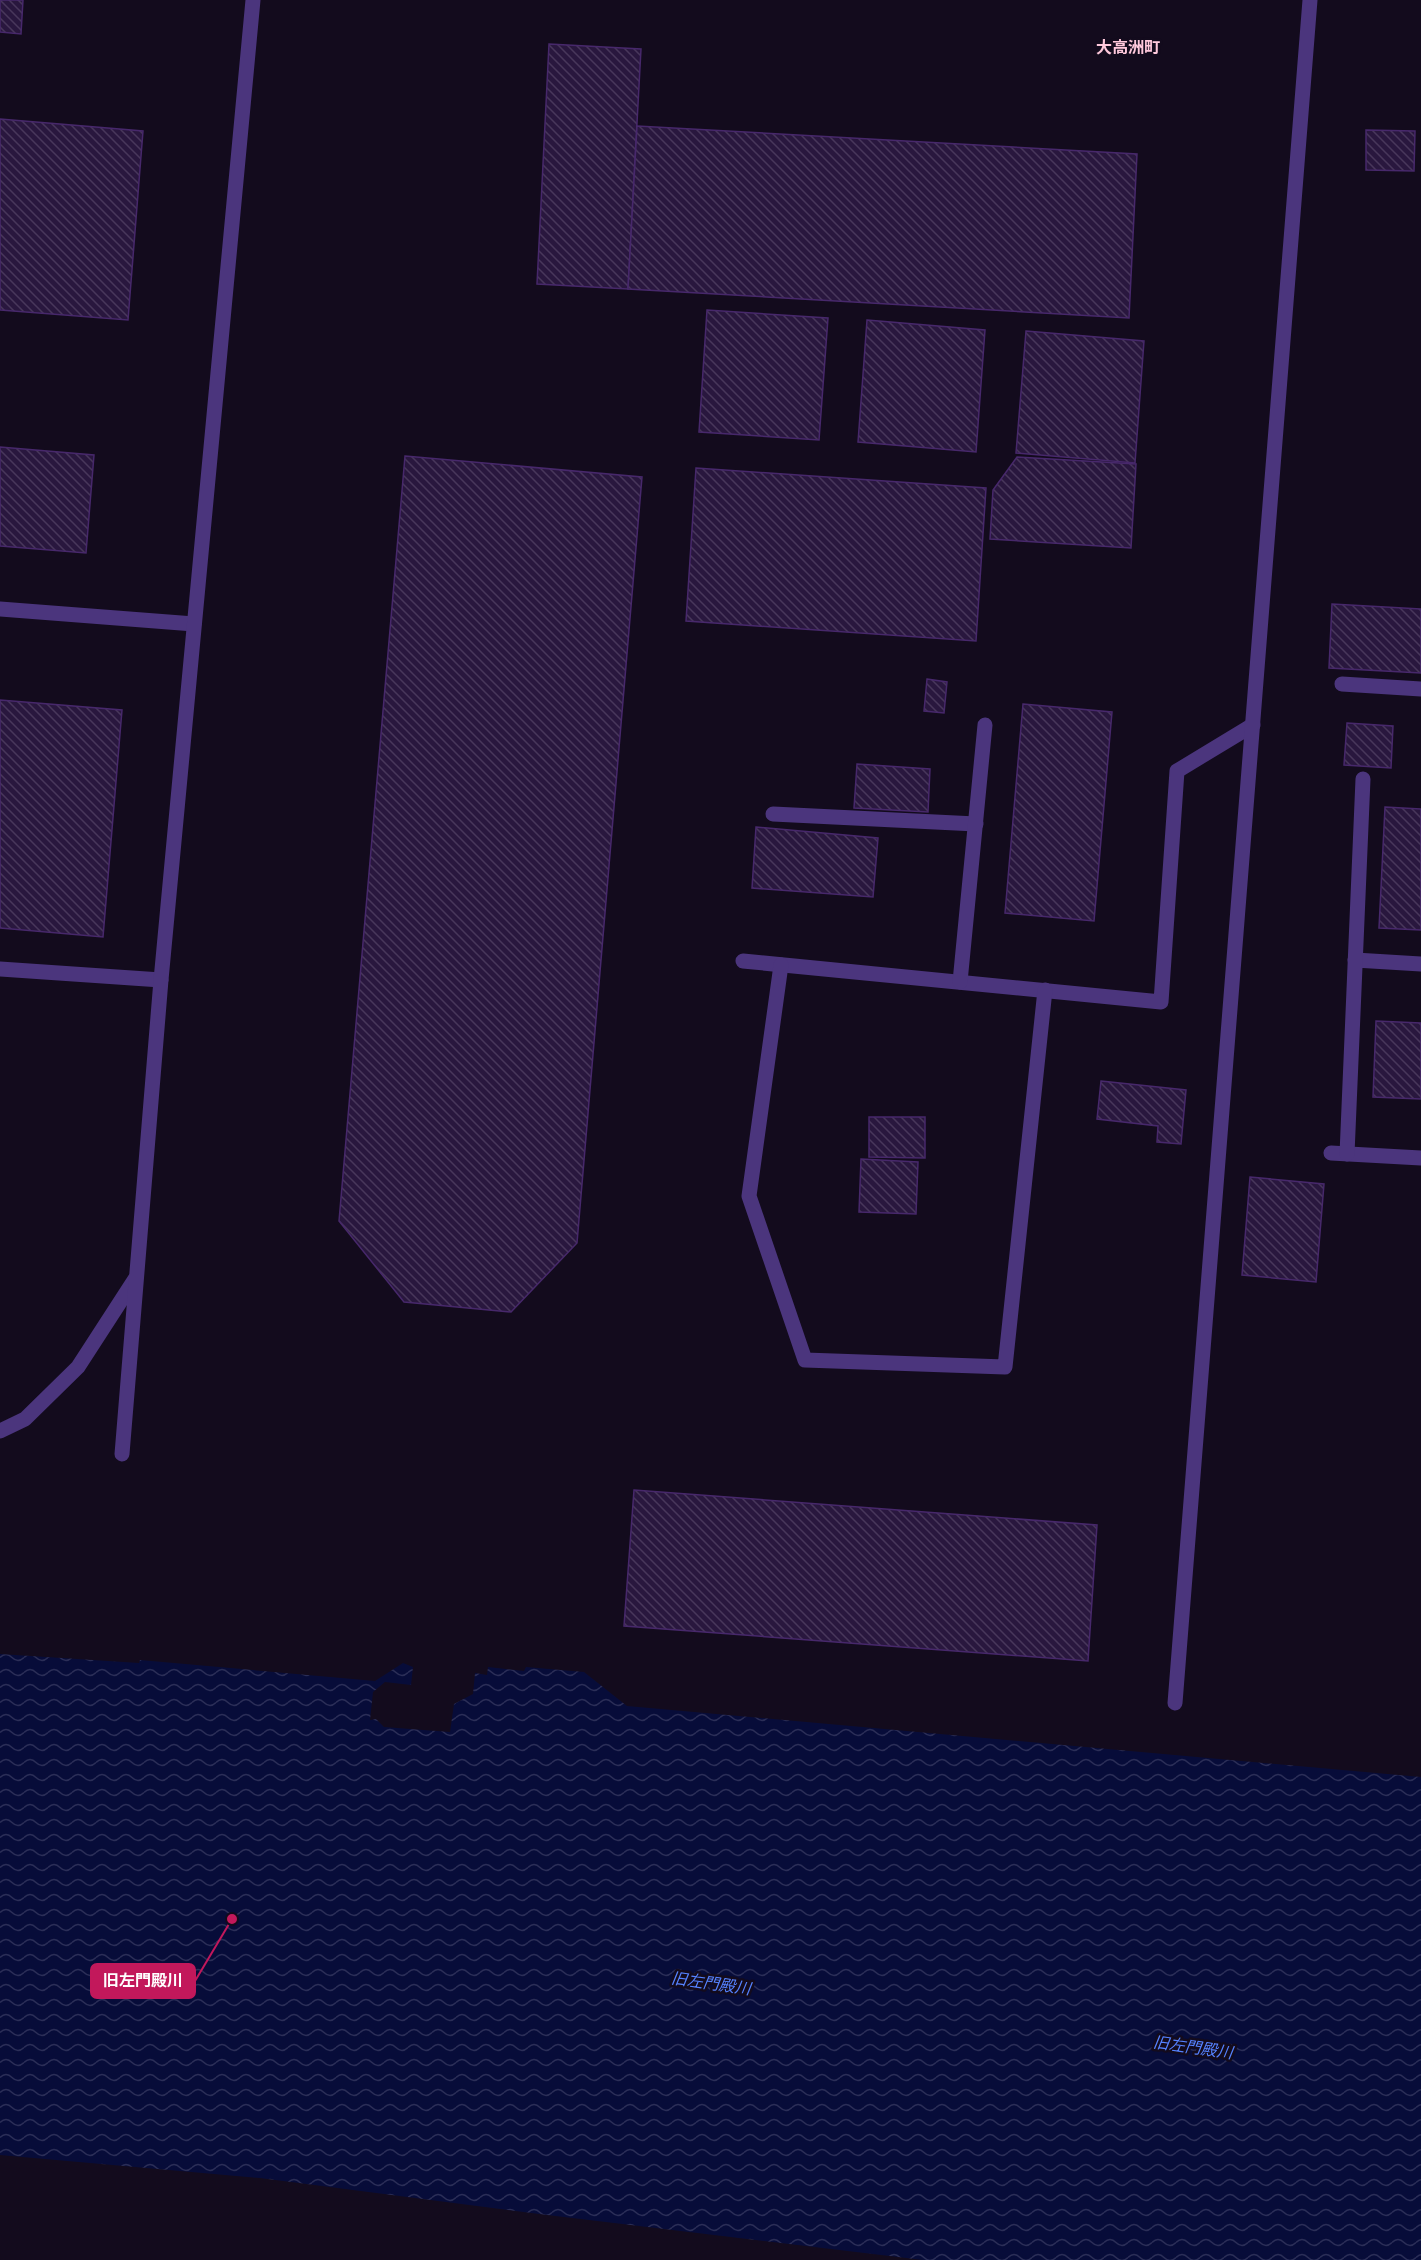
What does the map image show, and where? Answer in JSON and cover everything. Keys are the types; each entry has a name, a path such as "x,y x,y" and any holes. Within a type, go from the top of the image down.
{"lane":[{"path":"122,1454 161,980 253,0"},
{"path":"1175,1703 1310,0"},
{"path":"0,609 194,624"},
{"path":"1342,684 1421,689"},
{"path":"960,982 985,725"},
{"path":"743,961 1161,1002 1177,771 1253,725"},
{"path":"1347,1154 1363,779"},
{"path":"773,814 976,824"},
{"path":"1355,960 1421,964"},
{"path":"781,965 749,1196 805,1360 1005,1367 1045,990"},
{"path":"0,969 161,980"},
{"path":"1331,1153 1421,1158"},
{"path":"0,1431 25,1419 78,1367 136,1277"}],"water":[{"path":"0,1654 139,1663 140,1660 375,1681 403,1663 413,1667 411,1685 385,1682 373,1692 370,1720 376,1719 384,1727 450,1732 454,1704 473,1694 475,1673 487,1675 488,1667 524,1671 526,1667 584,1672 627,1706 1421,1777 1421,2260 923,2260 260,2178 0,2155"}],"building":[{"path":"0,0 23,0 21,34 0,32"},
{"path":"549,44 641,49 628,289 537,284"},
{"path":"0,119 143,131 128,320 0,310"},
{"path":"637,126 1137,154 1129,318 628,289"},
{"path":"1366,130 1415,131 1414,171 1366,170"},
{"path":"707,310 828,318 819,440 699,432"},
{"path":"867,320 985,330 976,452 858,442"},
{"path":"1026,331 1144,341 1135,463 1016,453"},
{"path":"0,447 94,455 86,553 0,546"},
{"path":"405,456 642,477 577,1243 511,1312 404,1302 339,1221"},
{"path":"1017,457 1136,464 1131,548 990,539 993,490"},
{"path":"696,468 986,488 976,641 686,621"},
{"path":"1332,604 1421,609 1421,673 1329,668"},
{"path":"927,679 947,682 944,713 924,711"},
{"path":"0,700 122,710 103,937 0,928"},
{"path":"1023,704 1112,712 1094,921 1005,913"},
{"path":"1347,723 1393,726 1391,768 1344,765"},
{"path":"857,764 930,769 928,812 854,808"},
{"path":"1385,807 1421,809 1421,930 1379,928"},
{"path":"756,827 878,838 873,897 752,888"},
{"path":"1376,1021 1421,1023 1421,1099 1373,1097"},
{"path":"1101,1081 1186,1090 1181,1144 1157,1142 1158,1126 1097,1119"},
{"path":"869,1117 925,1117 925,1158 869,1157"},
{"path":"861,1159 918,1162 916,1214 859,1212"},
{"path":"1250,1177 1324,1184 1316,1282 1242,1275"},
{"path":"634,1490 1097,1525 1088,1661 624,1626"}],"place":[{"name":"旧左門殿川","path":"232,1919"}],"district":[{"name":"大高洲町","path":"1128,47"}]}
